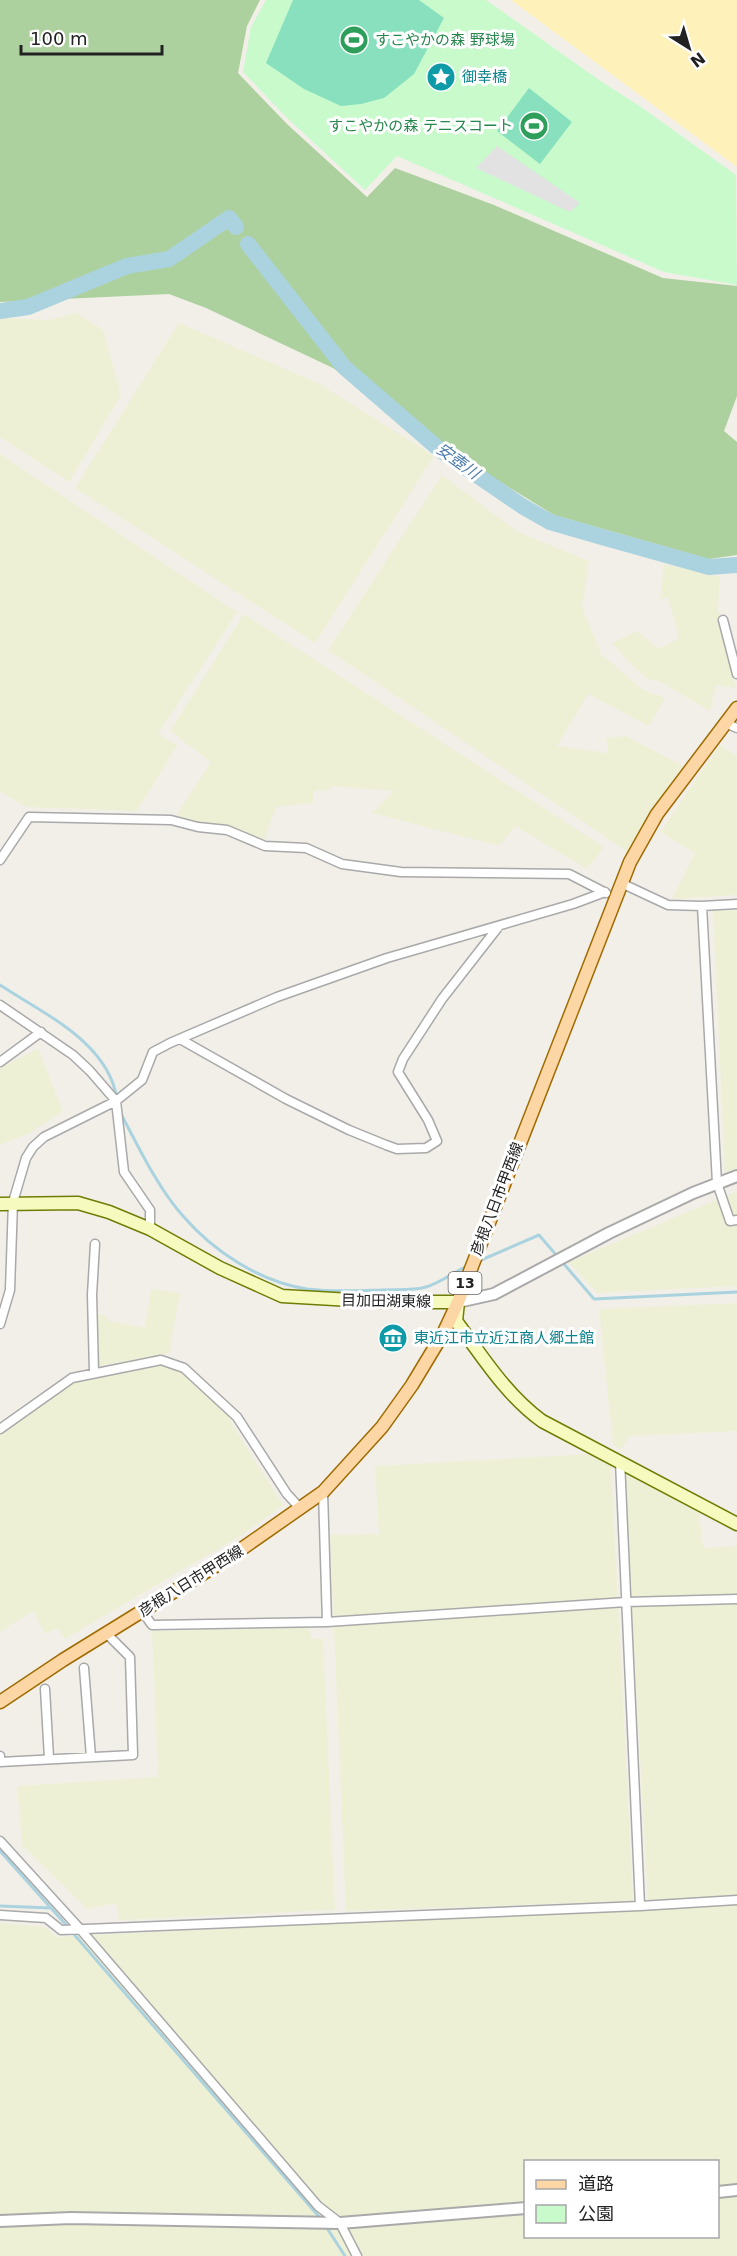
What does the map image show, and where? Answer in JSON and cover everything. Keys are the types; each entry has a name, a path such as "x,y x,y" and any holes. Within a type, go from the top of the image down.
{"main road":[{"name":"彦根八日市甲西線","path":"0,1702 63,1660 233,1555 323,1492 382,1426 412,1385 444,1332 458,1302 610,895 621,883 657,814 731,726 737,708"},
{"name":"目加田湖東線","path":"6,1203 78,1203 109,1212 150,1229 220,1268 282,1296 386,1302 458,1302"},
{"path":"458,1302 456,1321 511,1394 529,1411 542,1421 737,1524"}],"street":[{"path":"723,620 737,674"},
{"path":"0,860 29,817 171,820 198,827 227,830 265,846 306,848 342,864 401,872 569,874 610,895"},
{"path":"621,883 668,904 702,906 737,904"},
{"path":"0,1324 10,1290 6,1203 26,1158 33,1147 44,1137 116,1101 142,1080 153,1052 277,997 387,958 610,895"},
{"path":"702,906 717,1183 730,1221 737,1220"},
{"path":"180,1039 286,1099 349,1130 397,1149 426,1148 437,1141 428,1120 398,1072 403,1059 442,999 499,926"},
{"path":"0,1005 41,1032 90,1071 116,1101 124,1172 150,1210 150,1229"},
{"path":"0,1062 41,1032"},
{"path":"458,1302 494,1294 609,1233 737,1176"},
{"path":"94,1372 92,1295 95,1244"},
{"path":"0,1429 72,1378 161,1360 184,1368 237,1417 287,1494 300,1508"},
{"path":"620,1461 640,1906"},
{"path":"323,1492 327,1622"},
{"path":"142,1611 152,1625 327,1622 626,1602 737,1599"},
{"path":"0,1756 0,1762 133,1755 130,1657 107,1634"},
{"path":"84,1668 91,1757"},
{"path":"45,1689 49,1758"},
{"path":"0,1841 81,1929 318,2206 340,2223 357,2256"},
{"path":"0,1915 46,1918 61,1930 737,1900"},
{"path":"719,2192 737,2190"},
{"path":"0,2221 71,2218 340,2223 524,2208"}],"green space":[{"path":"0,0 260,0 247,26 238,73 288,125 367,197 395,168 494,205 663,278 737,286 737,396 724,431 737,442 737,555 709,559 554,515 489,475 333,368 206,308 169,294 0,302"},
{"path":"266,0 486,0 736,175 737,285 664,272 397,156 365,190 286,117 243,72 251,27"},
{"name":"すこやかの森 野球場","path":"293,0 419,0 444,18 414,74 384,98 341,106 304,89 266,63"},
{"name":"すこやかの森 テニスコート","path":"529,88 572,122 540,164 497,131"},
{"path":"76,313 103,330 121,395 69,482 0,437 0,318 48,320"},
{"path":"179,323 320,384 434,456 315,643 75,488"},
{"path":"0,454 237,612 158,734 177,745 137,811 26,807 0,791"},
{"path":"442,475 518,532 589,561 582,607 601,654 643,690 665,698 649,726 588,694 557,746 608,753 606,738 626,736 683,766 647,818 629,853 328,650"},
{"path":"664,564 720,577 718,610 736,688 716,685 710,711 659,681 647,679 612,643 637,631 659,649 679,638 668,597 660,600"},
{"path":"244,614 604,847 587,869 515,826 501,844 496,845 372,813 394,791 330,786 330,790 313,791 313,803 276,807 264,841 226,826 200,823 176,816 211,762 170,731"},
{"path":"720,745 737,756 737,895 672,899 695,853 660,832"},
{"path":"737,910 737,1169 725,1172 713,911"},
{"path":"38,1049 63,1111 30,1133 0,1145 0,1068"},
{"path":"737,1191 737,1286 597,1293 569,1262"},
{"path":"151,1289 180,1293 169,1353 98,1366 97,1315 105,1315 109,1321 145,1328"},
{"path":"737,1303 737,1431 630,1436 620,1450 613,1444 599,1309"},
{"path":"157,1364 180,1371 229,1415 231,1423 283,1505 243,1534 65,1639 57,1628 45,1634 33,1611 0,1632 0,1434 78,1380"},
{"path":"590,1454 611,1466 633,1901 346,1911 330,1535 379,1534 375,1466"},
{"path":"624,1469 699,1510 703,1548 737,1546 737,1895 648,1900"},
{"path":"309,1628 311,1639 323,1639 335,1910 119,1920 116,1903 87,1909 22,1845 17,1786 158,1777 152,1631"},
{"path":"737,1904 737,2256 0,2256 0,1923 45,1927 56,1937"}],"sand":[{"path":"511,0 737,0 737,167"}],"shaded area":[{"path":"497,146 580,203 570,212 476,168"}],"waterway":[{"name":"安壺川","path":"0,311 28,307 127,266 169,259 229,218 236,227"},
{"name":"安壺川","path":"248,244 344,367 440,450 522,506 550,522 709,567 737,565"},
{"path":"0,985 54,1019 88,1046 101,1061 111,1079 117,1099"},
{"path":"121,1114 157,1181 183,1216 223,1253 272,1280 316,1290 409,1289 431,1285 467,1266"},
{"path":"479,1261 539,1235 594,1299 737,1292"},
{"path":"0,1851 68,1927"},
{"path":"0,1906 51,1908"},
{"path":"72,1932 321,2219"},
{"path":"325,2225 345,2256"}],"place":[{"name":"すこやかの森 野球場","path":"354,40"},
{"name":"御幸橋","path":"441,77"},
{"name":"すこやかの森 テニスコート","path":"534,126"},
{"name":"東近江市立近江商人郷土館","path":"393,1338"}]}
